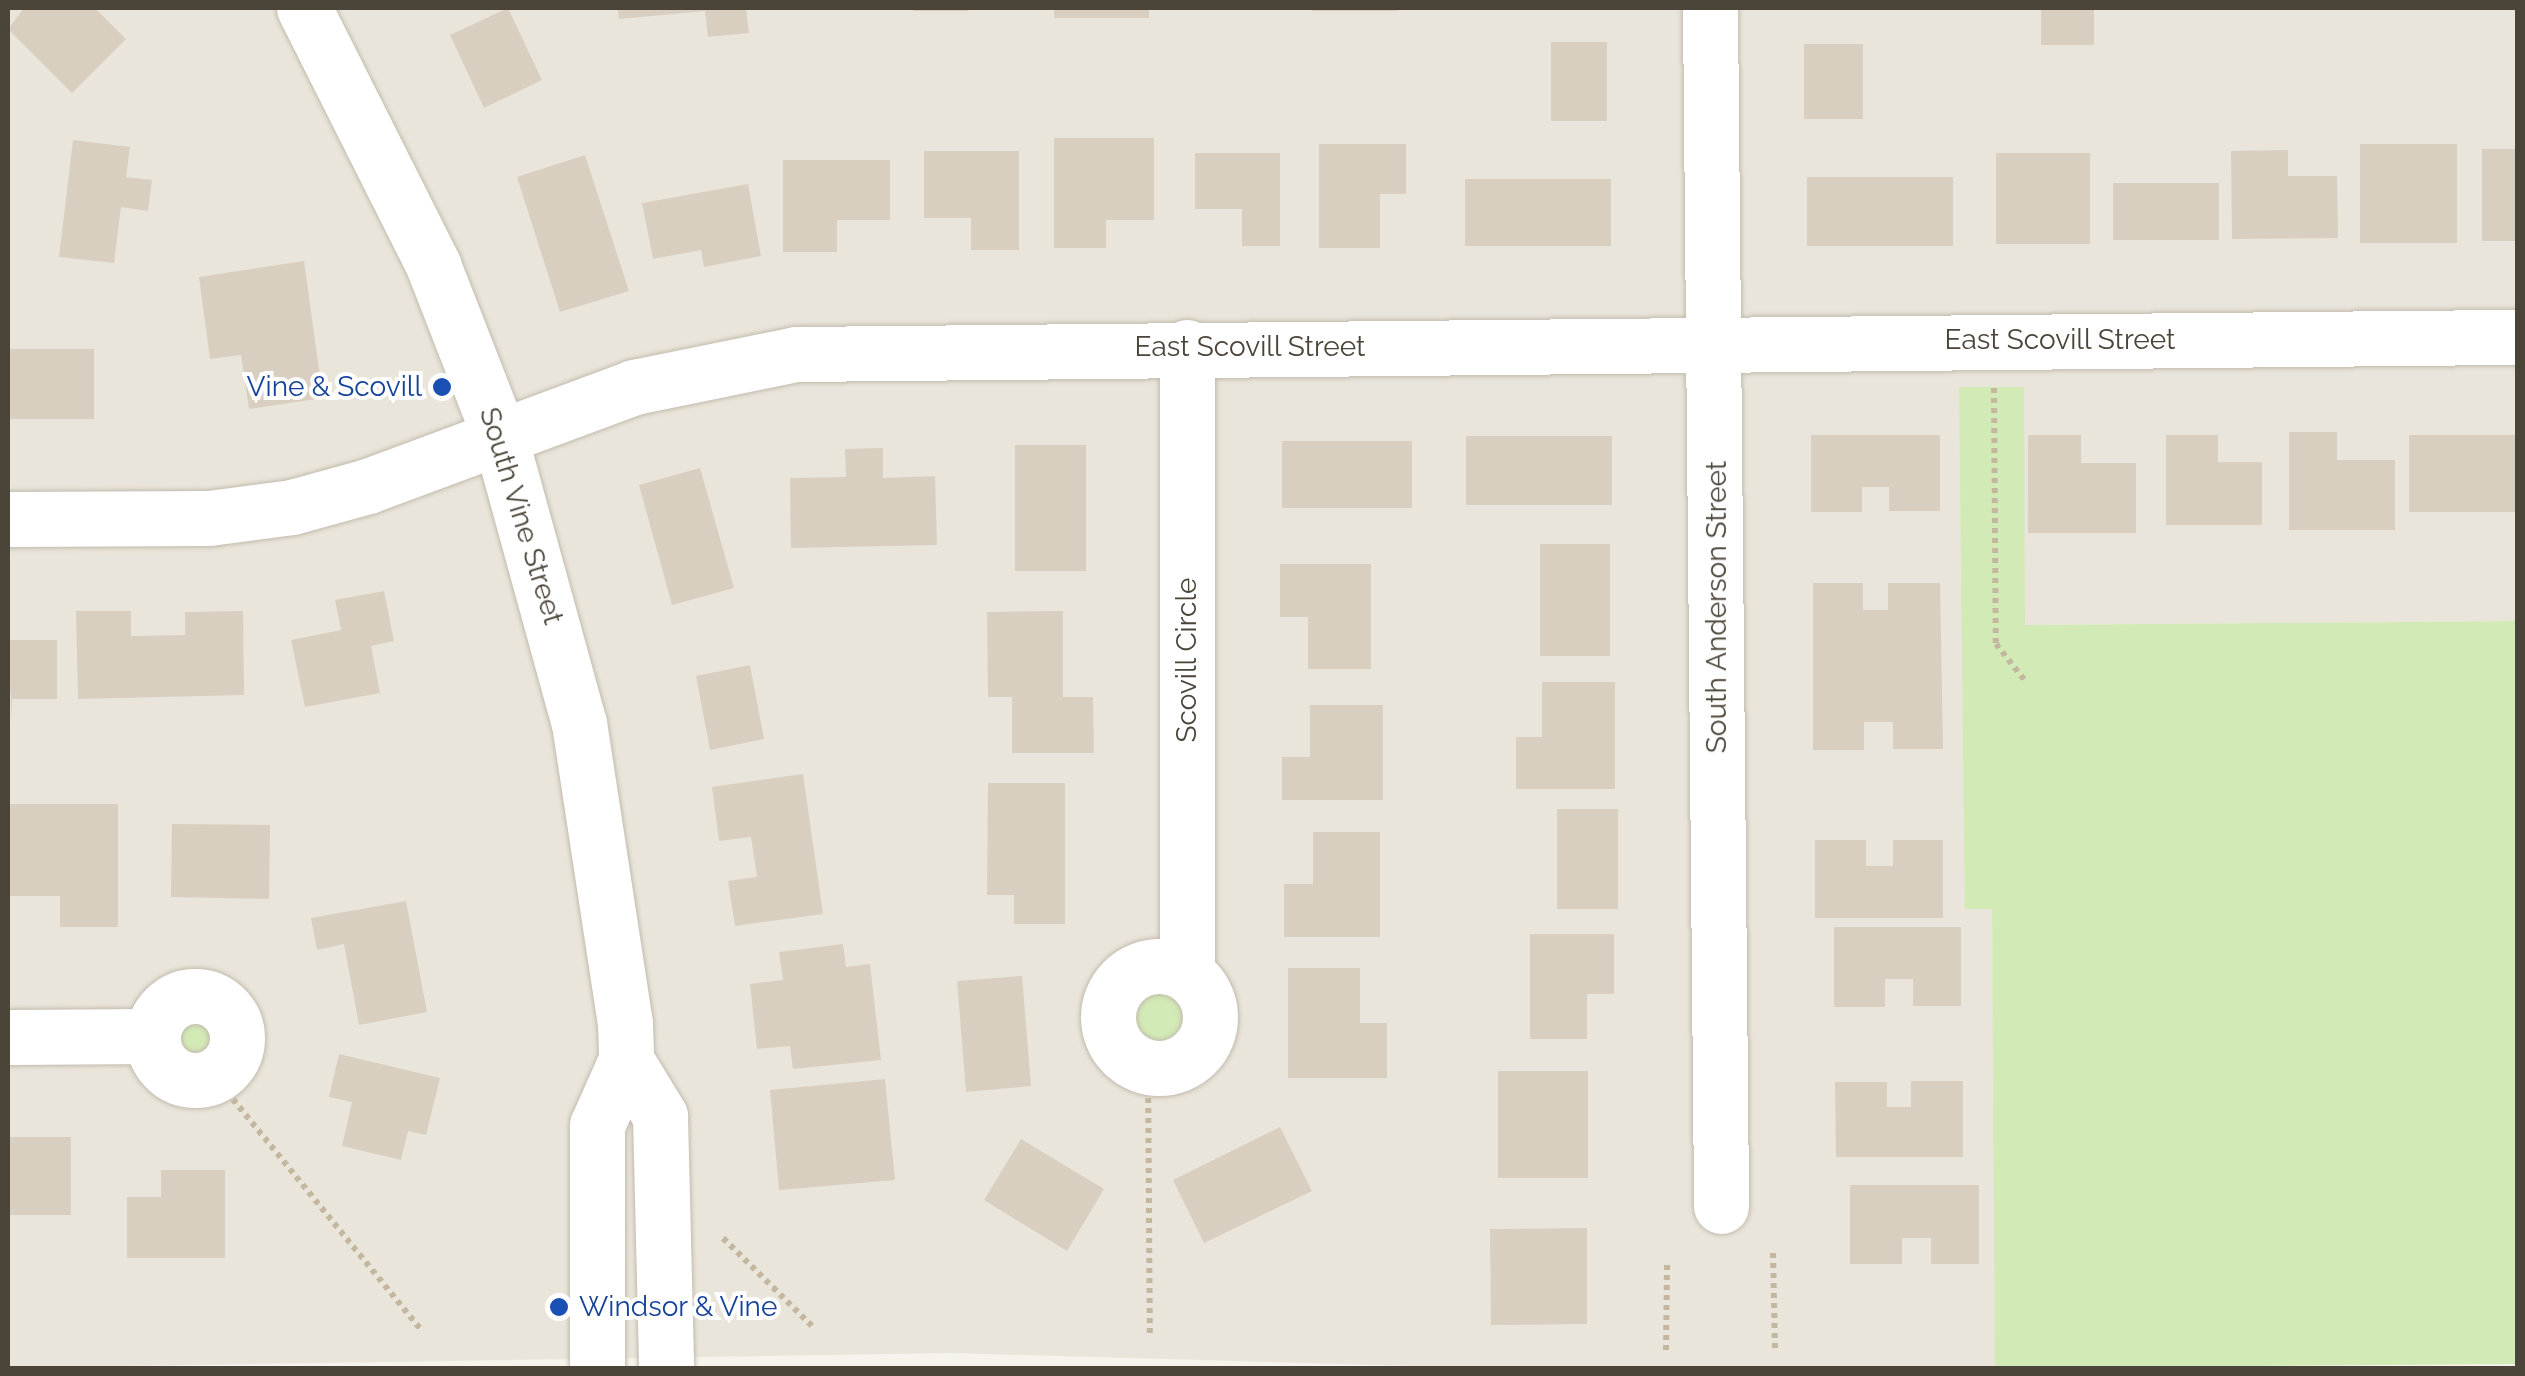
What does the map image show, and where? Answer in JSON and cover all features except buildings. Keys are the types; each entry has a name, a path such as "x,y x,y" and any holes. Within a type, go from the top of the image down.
{"street":[{"name":"South Vine Street","path":"304,8 433,265 500,437 580,724 605,862 626,1060 660,1116 666,1368"},
{"name":"South Anderson Street","path":"1710,8 1721,1206"},
{"name":"East Scovill Street","path":"8,519 208,518 292,507 500,437 634,386 796,354 1187,347 2518,337"},
{"name":"Scovill Circle","path":"1148,1068 1184,1063 1207,1036 1208,1002 1186,974 1187,347"},
{"path":"1148,1068 1133,1062 1112,1038 1108,1006 1114,990 1155,966 1186,974"},
{"path":"8,1037 152,1036 161,1064 172,1073 186,1079 214,1076"},
{"name":"South Vine Street","path":"597,1368 598,1125 626,1060"}],"path":[{"path":"1994,386 1996,644 2026,682"},
{"path":"1148,1068 1150,1333"},
{"path":"214,1076 422,1331"},
{"path":"722,1238 815,1330"},
{"path":"1773,1253 1775,1349"},
{"path":"1666,1350 1667,1264"}],"shaded area":[{"path":"8,8 2517,8 2517,621 2025,625 1966,908 1992,908 1998,1367 1480,1368 952,1353 8,1368"}],"green space":[{"path":"1959,387 2024,387 2025,625 2517,621 2517,1364 1995,1368 1992,909 1965,909"},
{"path":"1146,978 1182,978 1182,1031 1155,1049 1139,1046 1119,1025 1122,997"},
{"path":"192,1014 206,1020 212,1034 206,1048 192,1054 178,1048 172,1034 178,1020"}],"place":[{"name":"Vine & Scovill","path":"442,387"},
{"name":"Windsor & Vine","path":"559,1307"}]}
